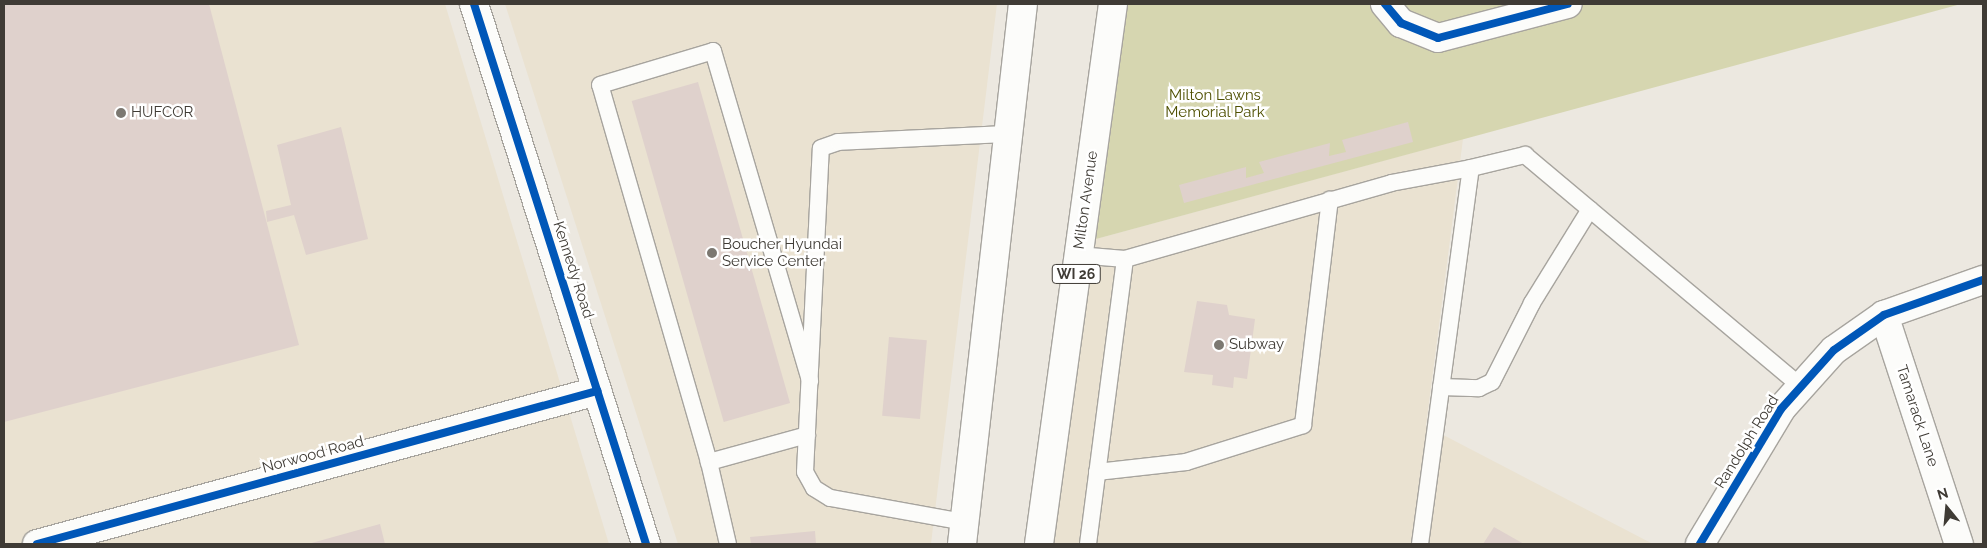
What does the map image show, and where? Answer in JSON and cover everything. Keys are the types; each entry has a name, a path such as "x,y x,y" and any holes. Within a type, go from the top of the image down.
{"street":[{"name":"Kennedy Road","path":"474,4 646,544"},
{"path":"963,533 1023,4"},
{"name":"Milton Avenue","path":"1039,544 1113,4"},
{"path":"1385,4 1401,23 1438,38 1568,4"},
{"name":"Randolph Road","path":"1700,544 1781,409 1834,350 1884,315 1983,280"},
{"name":"Tamarack Lane","path":"1884,315 1959,544"},
{"name":"Norwood Road","path":"37,544 597,391"}],"lane":[{"path":"728,544 709,462 600,85 713,52 810,381"},
{"path":"963,533 830,498 814,488 805,472 821,148 838,142 1008,134"},
{"path":"1078,255 1125,259 1330,200 1525,154 1801,387"},
{"path":"1420,544 1471,168"},
{"path":"1097,472 1186,462 1303,425 1330,200"},
{"path":"1441,387 1479,388 1492,382 1532,303 1590,209"},
{"path":"1088,544 1125,259"},
{"path":"709,462 807,434"}],"shaded area":[{"path":"4,4 445,4 609,544 4,544"},
{"path":"505,4 997,4 931,544 678,544"},
{"path":"1463,139 1426,426 1653,544 1053,544 1096,239"}],"green space":[{"name":"Milton Lawns Memorial Park","path":"1128,4 1961,4 1096,239"}],"building":[{"name":"HUFCOR","path":"4,4 209,4 299,345 4,422"},
{"name":"Boucher Hyundai Service Center","path":"698,82 790,403 724,422 632,101"},
{"path":"1408,122 1413,142 1184,203 1179,185 1246,167 1246,178 1264,173 1259,162 1330,143 1329,156 1346,152 1342,140"},
{"path":"341,127 368,239 306,255 294,215 267,222 266,211 291,205 277,145"},
{"name":"Subway","path":"1197,301 1227,305 1229,315 1255,319 1247,379 1234,377 1233,388 1212,385 1213,375 1184,372"},
{"path":"889,337 927,340 920,419 882,416"},
{"path":"380,524 385,544 308,544"},
{"path":"1494,527 1524,544 1483,544"},
{"path":"815,531 816,544 751,544 750,537"}],"cycle path":[{"path":"474,4 646,544"},
{"path":"1385,4 1401,23 1438,38 1568,4"},
{"path":"1700,544 1781,409 1834,350 1884,315 1983,280"},
{"path":"37,544 597,391"}],"place":[{"name":"HUFCOR","path":"121,113"},
{"name":"Boucher Hyundai Service Center","path":"712,253"},
{"name":"Subway","path":"1219,345"}]}
